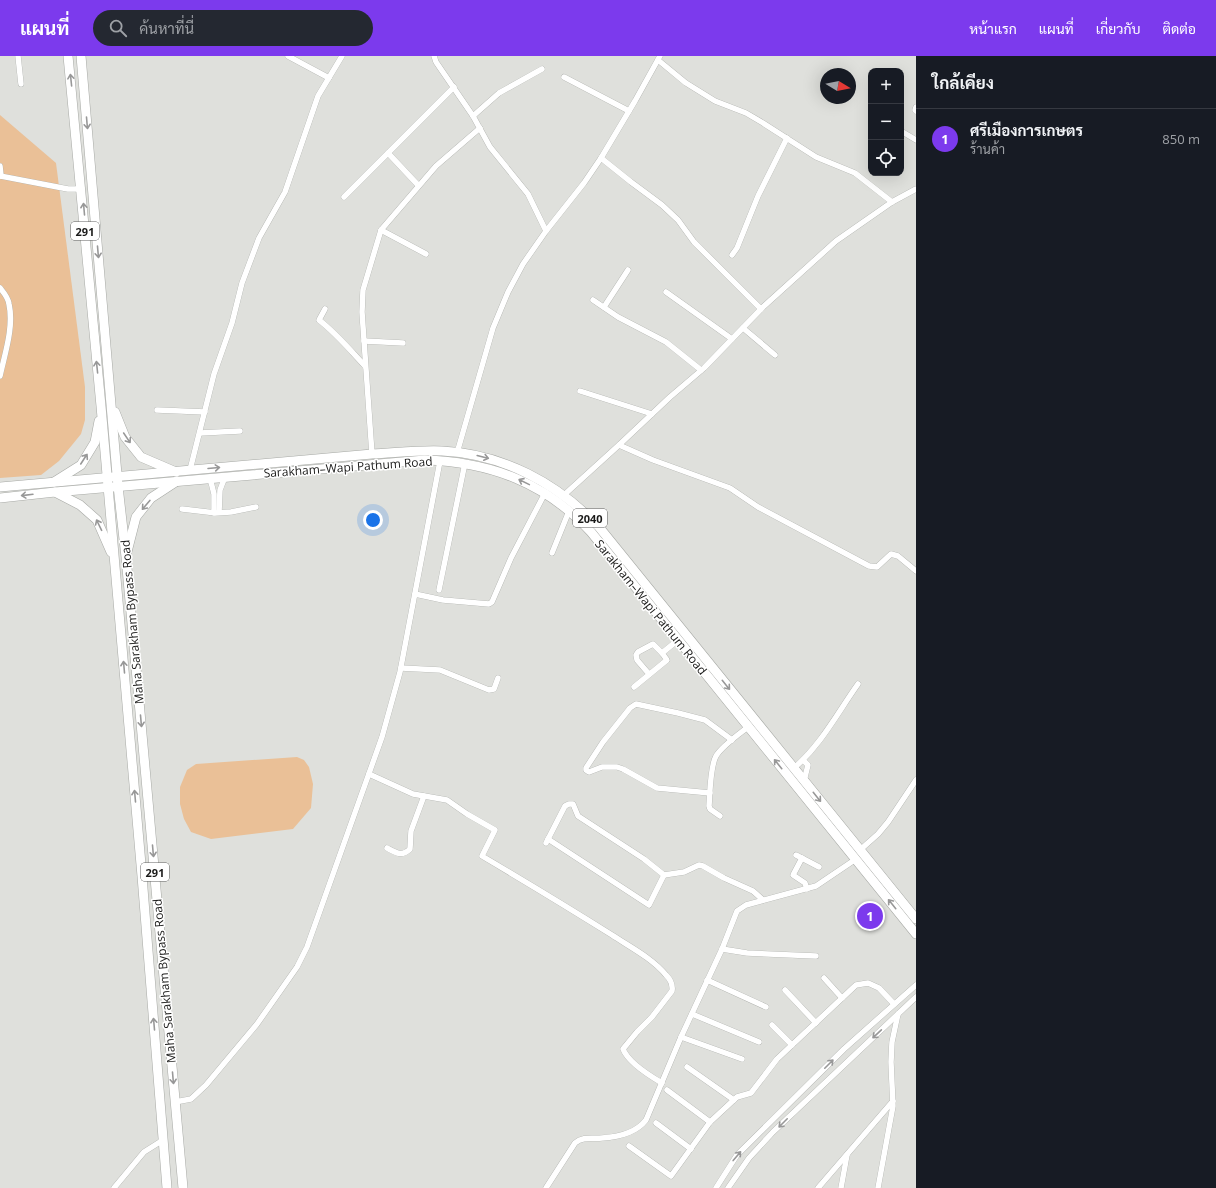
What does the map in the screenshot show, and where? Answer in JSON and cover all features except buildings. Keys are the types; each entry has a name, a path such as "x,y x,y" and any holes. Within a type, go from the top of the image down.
{"main road":[{"name":"Maha Sarakham Bypass Road","path":"68,56 82,189 168,1188"},
{"name":"Maha Sarakham Bypass Road","path":"82,56 117,481 126,557 183,1188"},
{"path":"111,403 125,437 141,457 176,476 151,498 136,517 126,557"},
{"path":"54,482 81,465 85,459 95,442 101,406"},
{"name":"Sarakham–Wapi Pathum Road","path":"176,476 190,470 372,454 425,451 479,456 520,469 544,482 564,495 599,527 708,669 748,727 916,919"},
{"path":"326,458 327,468"},
{"name":"Sarakham–Wapi Pathum Road","path":"0,487 107,478 117,481 176,476 210,478 425,460 465,463 494,470 517,478 545,493 569,511 591,532 678,640 708,669 794,768 860,854 916,934"},
{"name":"Sarakham–Wapi Pathum Road","path":"0,498 108,487 117,481"},
{"path":"55,492 80,505 97,520 114,560"}],"street":[{"path":"18,56 21,84"},
{"path":"288,56 329,78"},
{"path":"190,470 214,374 232,323 242,283 259,238 285,192 318,96 342,56"},
{"path":"434,56 473,116 490,147 528,194 546,231"},
{"path":"457,453 493,328 512,285 523,264 546,231 584,183 601,158 659,58 686,83 715,101 746,114 816,157 855,173 892,202"},
{"path":"473,116 499,93 542,69"},
{"path":"564,77 629,111"},
{"path":"344,196 454,87"},
{"path":"916,107 916,111"},
{"path":"372,454 362,312 363,290 381,230 418,185 436,166 480,128"},
{"path":"904,133 916,140"},
{"path":"732,255 737,248 758,196 787,138"},
{"path":"388,153 418,185"},
{"path":"601,158 662,205 678,220 694,242 761,310"},
{"path":"0,166 0,176 68,189 82,189"},
{"path":"564,495 701,370 761,310 836,241 892,202 916,189"},
{"path":"381,230 426,254"},
{"path":"604,308 628,270"},
{"path":"0,288 7,296 10,304 10,322 7,346 0,376"},
{"path":"666,292 732,339"},
{"path":"593,300 624,320 666,342 701,370"},
{"path":"325,309 319,320 330,328 343,341 365,366"},
{"path":"743,328 775,355"},
{"path":"364,341 403,343"},
{"path":"580,391 652,414"},
{"path":"157,410 205,412"},
{"path":"200,432 240,431"},
{"path":"619,445 679,470 730,488 758,507 869,566 877,567 890,554 898,556 916,571"},
{"path":"175,1102 191,1098 206,1085 257,1024 297,967 307,947 382,737 401,668 440,461"},
{"path":"439,590 465,463"},
{"path":"217,512 220,490 225,477"},
{"path":"210,478 217,512"},
{"path":"415,594 443,600 489,604 492,602 511,558 545,493"},
{"path":"182,509 231,512 256,507"},
{"path":"552,553 569,511"},
{"path":"662,653 678,640"},
{"path":"634,687 666,660 655,645 652,644 636,654 637,660 649,674"},
{"path":"401,668 440,670 488,690 494,688 498,678"},
{"path":"794,768 803,760 817,743 858,684"},
{"path":"710,793 657,788 617,766 602,767 589,772 586,768 603,742 630,708 636,704 705,720 732,740"},
{"path":"720,816 710,808 711,779 716,756 748,727"},
{"path":"803,760 808,767 804,781"},
{"path":"369,774 412,794 447,800 467,814 495,830 482,856 536,887 602,929 650,960 666,974 671,982 672,991 652,1017 623,1049 640,1068 662,1084"},
{"path":"546,1188 579,1139 624,1135 646,1120 681,1037 722,949 737,911 746,905 816,886 860,854 888,822 916,780"},
{"path":"388,848 399,854 403,854 410,849 411,831 424,796"},
{"path":"664,875 648,905 547,841 566,806 573,804 578,816 644,859 664,875 684,872 699,865 703,866 724,878 753,891 763,900"},
{"path":"796,855 819,867"},
{"path":"802,858 793,876 805,883 807,889"},
{"path":"722,949 747,953 816,956"},
{"path":"824,978 842,998"},
{"path":"707,980 766,1007"},
{"path":"629,1146 671,1176 710,1122 734,1100 751,1093 777,1060 856,986 868,983 879,988 894,1004"},
{"path":"716,1188 737,1155 844,1049 916,985"},
{"path":"785,990 816,1023"},
{"path":"728,1188 749,1158 773,1132 916,997"},
{"path":"692,1014 759,1042"},
{"path":"878,1188 893,1106 891,1062 892,1042 899,1014"},
{"path":"772,1025 792,1045"},
{"path":"681,1037 742,1059"},
{"path":"687,1067 734,1100"},
{"path":"667,1090 710,1122"},
{"path":"818,1188 893,1101"},
{"path":"656,1123 691,1149"},
{"path":"114,1188 144,1152 163,1140"},
{"path":"841,1188 848,1153"}],"shaded area":[{"path":"0,115 56,163 85,387 85,420 81,434 59,461 41,475 0,478"},
{"path":"297,757 304,760 309,767 313,784 311,808 293,829 211,839 191,832 184,819 180,804 180,787 187,770 196,764"}],"place":[{"name":"ศรีเมืองการเกษตร","path":"870,916"}]}
